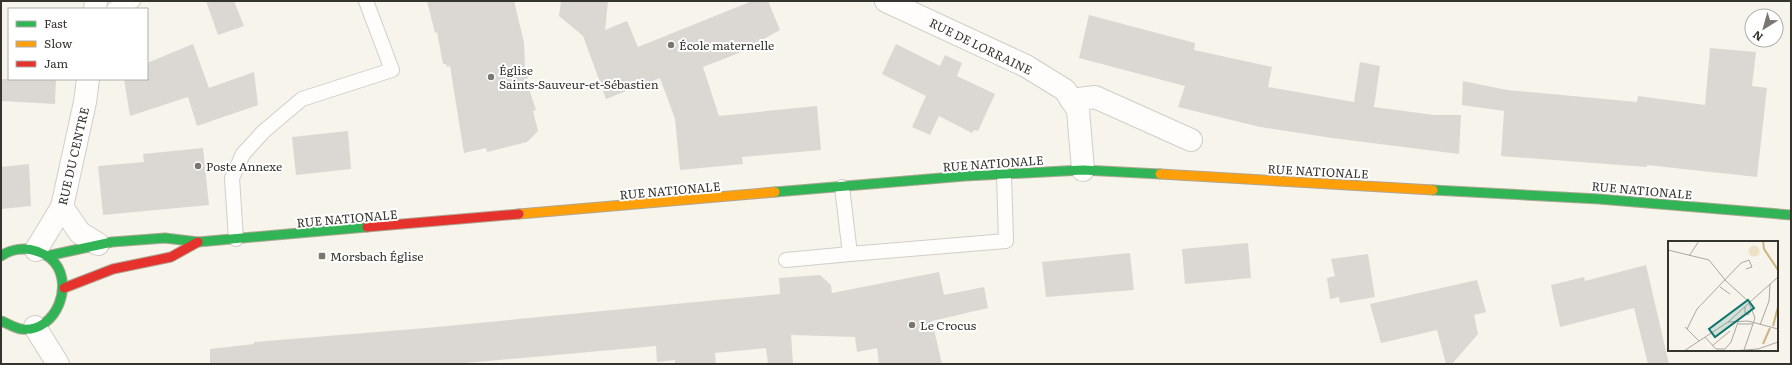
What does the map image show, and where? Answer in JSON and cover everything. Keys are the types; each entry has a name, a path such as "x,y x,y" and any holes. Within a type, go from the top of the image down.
{"main road":[{"name":"RUE NATIONALE","path":"1,256 13,250 25,249 42,253 98,244 164,238 198,242 842,187 1004,174 1083,170 1599,199 1791,215"},
{"name":"RUE NATIONALE","path":"64,288 113,269 171,257 198,242"},
{"path":"1,321 9,326 22,328 35,327 46,322 56,313 62,301 64,288 62,275 56,264 42,253"}],"street":[{"name":"RUE DE LORRAINE","path":"886,1 1026,66 1065,90 1078,110 1083,170"},
{"name":"RUE DU CENTRE","path":"42,253 62,207 85,102 88,80"},
{"path":"1071,100 1095,97 1191,140"},
{"path":"62,207 80,233 98,244"},
{"path":"35,327 58,364"}],"lane":[{"path":"116,8 133,1"},
{"path":"236,239 232,178 243,154 264,131 302,99 392,70 366,1"},
{"path":"786,260 1006,241 1004,174"},
{"path":"842,187 850,254"}],"building":[{"path":"206,1 234,1 244,26 218,35"},
{"name":"Église Saints-Sauveur-et-Sébastien","path":"427,1 514,1 524,42 525,67 528,79 526,80 536,110 533,111 538,131 527,142 487,152 486,148 464,153 450,66 447,67 446,64 443,64 437,32 435,33"},
{"path":"561,1 608,1 605,30 627,21 638,47 752,1 768,1 780,30 760,41 762,44 703,67 719,116 817,106 821,150 742,157 743,164 680,170 675,119 660,78 606,99 583,36 559,16"},
{"path":"1089,15 1195,43 1194,50 1272,67 1268,87 1354,102 1360,62 1380,66 1374,107 1434,115 1461,115 1459,154 1332,138 1260,127 1178,107 1185,86 1079,58"},
{"path":"193,44 209,88 254,72 258,105 197,126 188,97 130,116 124,80 148,80 148,63"},
{"path":"896,44 940,66 945,55 962,63 957,76 995,94 978,131 974,130 972,133 939,116 930,135 912,127 926,96 882,74"},
{"path":"1710,48 1756,52 1752,86 1767,88 1757,177 1647,165 1647,167 1501,156 1504,111 1462,105 1463,81 1507,90 1637,102 1638,96 1705,105"},
{"path":"1,79 56,80 55,104 1,101"},
{"path":"348,131 351,169 296,175 292,137"},
{"path":"203,148 209,205 103,215 98,166 144,162 143,154"},
{"path":"29,164 31,206 1,209 1,167"},
{"path":"1248,243 1251,278 1185,284 1182,249"},
{"path":"1130,253 1134,290 1046,297 1042,262"},
{"path":"1368,254 1375,297 1340,303 1339,297 1330,299 1327,278 1335,276 1331,259"},
{"path":"1646,265 1669,364 1648,364 1634,308 1560,327 1551,285 1584,277 1585,281"},
{"path":"939,272 944,295 984,287 988,308 932,321 942,364 879,364 877,348 857,352 855,337 791,335 793,364 768,364 766,348 715,353 716,364 675,364 675,360 657,362 656,346 454,364 210,364 210,349 254,344 254,342 426,328 780,294 779,278 820,275 831,285 832,293"},
{"path":"1477,280 1486,312 1474,315 1478,334 1452,364 1446,364 1437,330 1381,343 1370,304"}],"traffic: fast":[{"path":"775,192 965,176 1083,170 1160,174"},
{"path":"1433,190 1599,199 1791,215"},
{"path":"47,256 112,242 165,238 198,242 367,227"},
{"path":"1,256 14,250 23,249 40,253 50,258 58,268 62,279 62,291 59,304 53,315 45,323 34,328 21,329 1,321"}],"traffic: slow":[{"path":"1160,174 1433,190"},
{"path":"519,214 775,192"}],"traffic: jam":[{"path":"367,227 519,214"},
{"path":"64,288 113,269 171,257 198,242"}],"place":[{"name":"École maternelle","path":"671,45"},
{"name":"Église Saints-Sauveur-et-Sébastien","path":"491,77"},
{"name":"Poste Annexe","path":"198,166"},
{"name":"Morsbach Église","path":"322,256"},
{"name":"Le Crocus","path":"912,325"}]}
